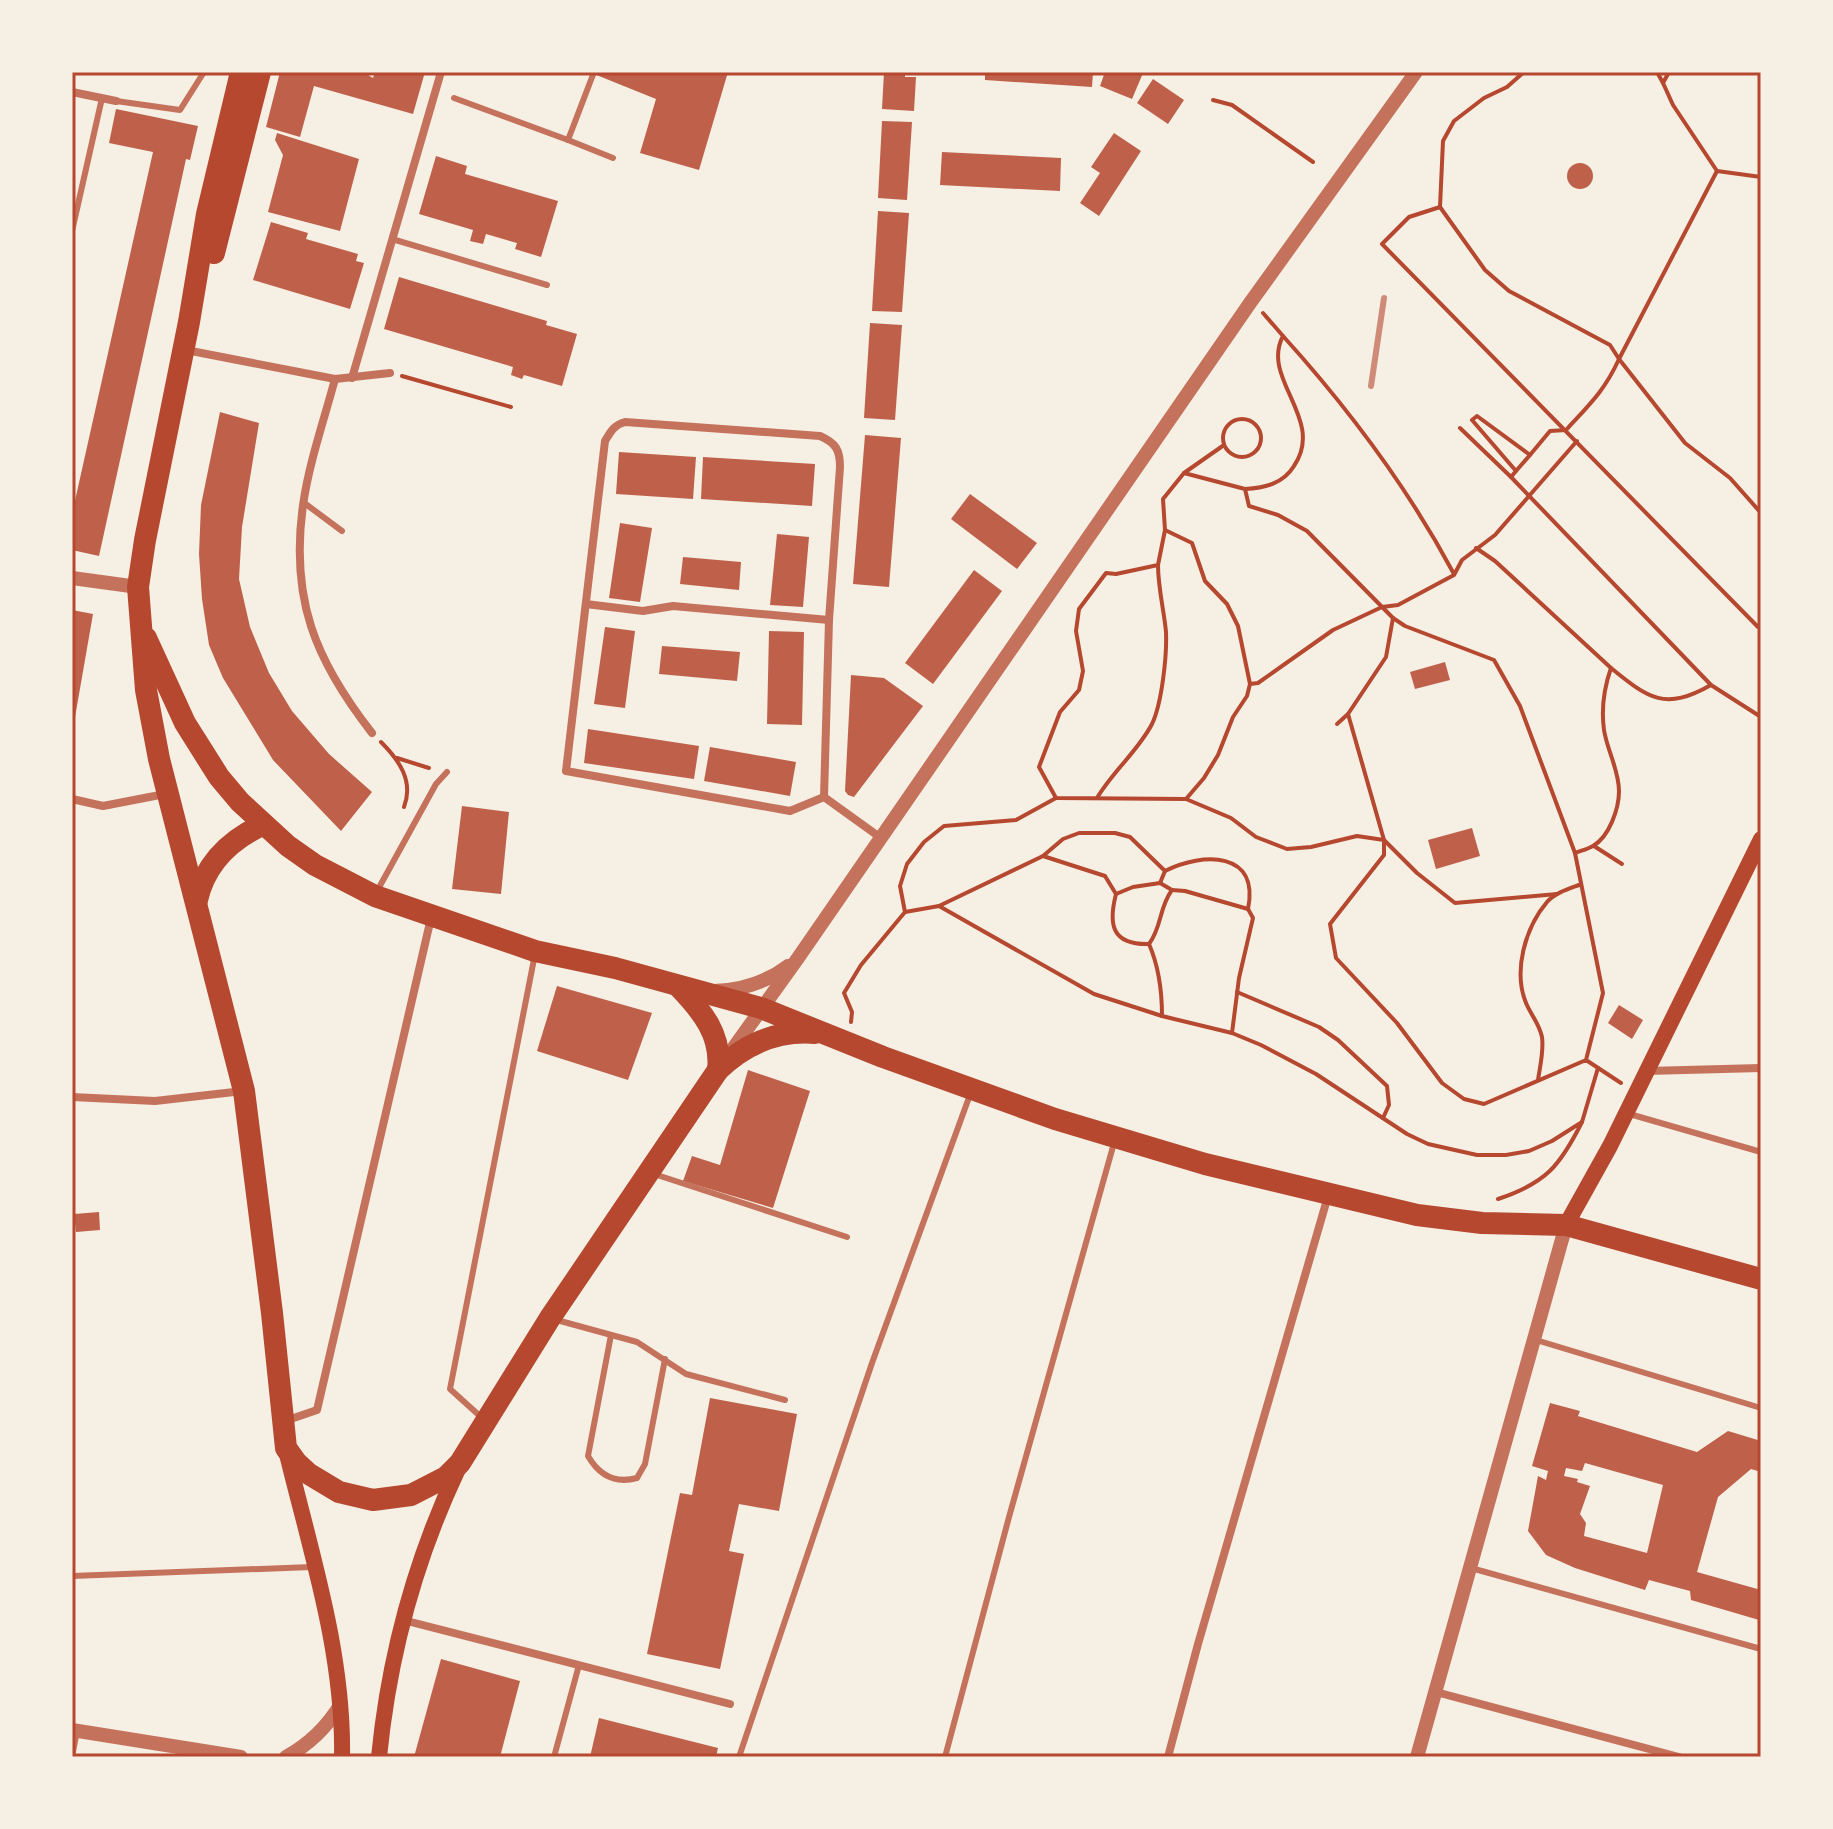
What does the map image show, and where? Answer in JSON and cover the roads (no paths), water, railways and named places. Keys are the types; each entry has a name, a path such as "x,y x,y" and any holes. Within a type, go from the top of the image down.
{"highway":[{"path":"241,72 207,214 138,587 148,701 244,1091 286,1448 296,1462 323,1485 355,1498 373,1500 411,1495 429,1488 460,1463 550,1318 718,1070 745,1048 769,1038 796,1032 828,1035"},
{"path":"189,322 206,281 260,72"},
{"path":"140,624 185,723 219,777 262,825 315,865 375,896 535,951 615,968 761,1008 971,1089 1115,1138 1205,1164 1449,1220 1566,1225 1761,1279"},
{"path":"197,901 200,887 219,856 239,837 262,825"},
{"path":"679,987 692,1000 716,1036 720,1053 718,1070"}],"main road":[{"path":"1566,1225 1626,1113 1761,839"},
{"path":"286,1448 336,1668 341,1704 342,1757"},
{"path":"379,1757 390,1676 403,1620 436,1514 460,1463"}],"street":[{"path":"352,378 441,72"},
{"path":"718,1070 1250,303 1416,72"},
{"path":"72,92 116,101"},
{"path":"184,350 335,379 390,373"},
{"path":"335,379 303,502 299,564 304,608 330,672 343,696 372,733"},
{"path":"648,423 820,436 832,441 840,455 829,620 824,797 790,811 566,771 605,441 618,424 648,423"},
{"path":"72,578 138,587"},
{"path":"586,604 643,611 673,606 829,620"},
{"path":"72,799 103,806 169,793"},
{"path":"824,797 881,838"},
{"path":"283,1422 317,1410 430,930 431,913"},
{"path":"679,987 711,991 744,987 772,976 798,958"},
{"path":"1647,1071 1761,1068"},
{"path":"72,1097 155,1101 244,1091"},
{"path":"1168,1757 1328,1194"},
{"path":"1417,1757 1566,1225"},
{"path":"403,1620 730,1704"},
{"path":"1436,1692 1679,1757"},
{"path":"286,1757 323,1730 341,1704"},
{"path":"74,1731 241,1757"}],"lane":[{"path":"116,101 180,110 204,72"},
{"path":"568,140 594,72"},
{"path":"72,231 102,98"},
{"path":"454,98 613,158"},
{"path":"392,239 547,285"},
{"path":"303,502 342,531"},
{"path":"375,896 430,794 447,772"},
{"path":"486,1421 450,1389 535,951"},
{"path":"739,1757 872,1363 971,1089"},
{"path":"1626,1113 1761,1152"},
{"path":"945,1757 1115,1138"},
{"path":"650,1173 847,1237"},
{"path":"550,1318 637,1342 686,1374 785,1400"},
{"path":"611,1335 588,1456 596,1470 621,1482 637,1478 645,1464 665,1359"},
{"path":"1536,1340 1761,1408"},
{"path":"72,1576 314,1567"},
{"path":"1471,1568 1761,1649"},
{"path":"554,1757 579,1665"},
{"path":"72,1757 74,1731"}],"railway":[{"path":"1371,386 1384,298"}]}
